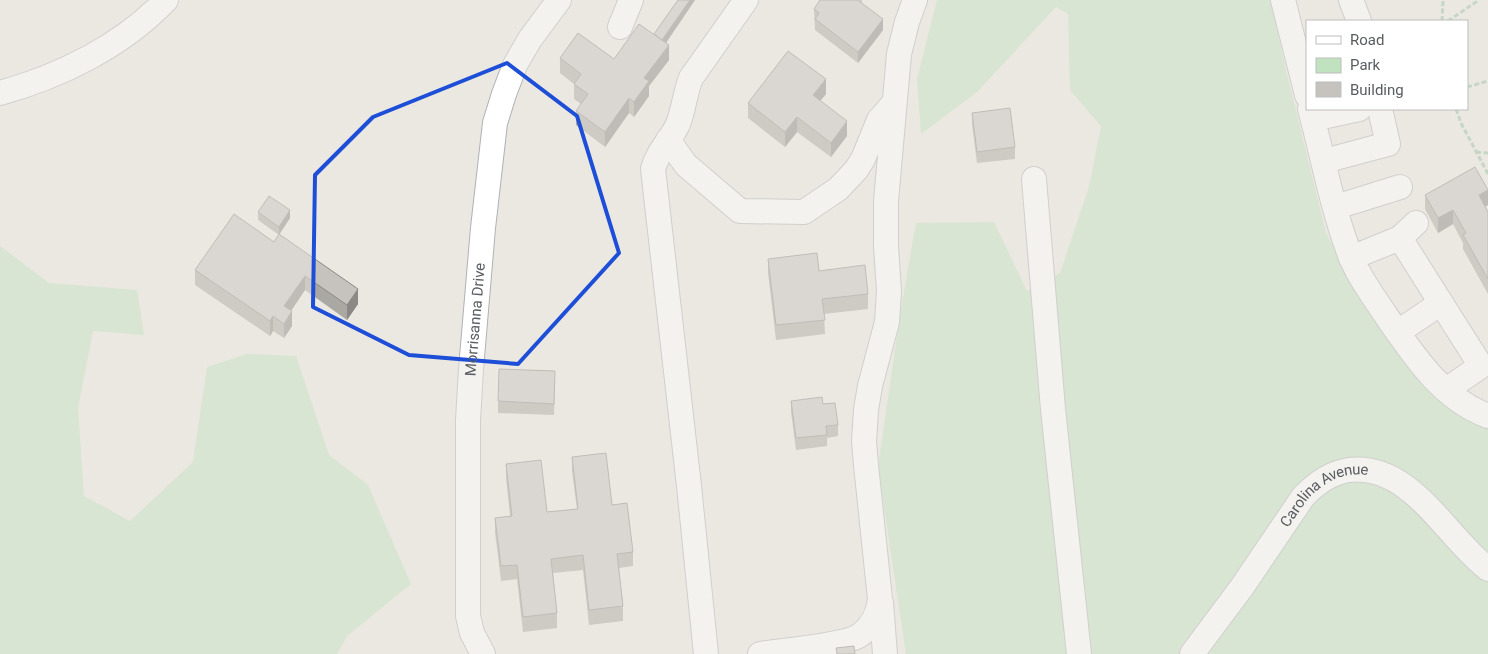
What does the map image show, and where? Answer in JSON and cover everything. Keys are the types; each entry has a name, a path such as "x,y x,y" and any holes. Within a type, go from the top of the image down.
{"street":[{"path":"0,93 36,82 94,54 133,30 151,16 166,0"},
{"name":"Morrisanna Drive","path":"483,654 472,633 468,616 468,420 473,341 490,171 496,123 504,94 515,66 559,0"},
{"path":"620,27 631,0"},
{"path":"706,654 653,169 655,159 679,122 691,78 746,0"},
{"path":"1283,0 1305,81"},
{"path":"1351,0 1359,20"},
{"path":"885,654 864,441 870,386 887,322 889,291 886,201 899,54 908,3"},
{"path":"668,140 686,166 740,211 804,212 838,189 856,170 863,159 878,120 894,102"},
{"path":"1350,110 1312,114 1351,258 1365,284 1417,359 1457,400 1488,416"},
{"path":"1324,161 1388,144 1380,110"},
{"path":"1034,179 1054,418 1079,654"},
{"path":"1336,208 1400,187"},
{"path":"1351,258 1408,231 1441,303 1481,366 1446,390"},
{"path":"1398,332 1441,303"},
{"name":"Carolina Avenue","path":"1192,654 1242,587 1312,487 1326,477 1341,471 1358,469 1374,471 1390,476 1402,483 1488,569"},
{"path":"760,654 856,638 871,626 878,614 880,599"}],"path":[{"path":"1442,20 1443,0"},
{"path":"1449,20 1478,0"},
{"path":"1468,87 1488,81"},
{"path":"1456,110 1461,123 1488,174"},
{"path":"1476,152 1488,153"}],"highlighted area":[{"path":"507,63 577,116 619,253 518,364 409,355 313,307 315,175 373,117"}],"green space":[{"path":"937,0 1271,0 1326,233 1383,331 1431,391 1488,429 1488,654 906,654 878,467 900,315 916,223 994,222 1027,291 1060,273 1089,187 1101,126 1070,90 1068,14 1056,7 977,92 921,134 917,79"},
{"path":"0,246 49,283 137,290 144,335 93,331 78,408 84,496 130,521 193,462 207,367 247,354 296,356 329,455 368,485 411,584 347,636 337,654 0,654"}],"building":[{"path":"678,0 690,0 662,40 654,34"},
{"path":"820,0 859,0 883,19 858,52 815,19 819,13 814,9"},
{"path":"639,24 669,45 644,78 649,81 634,102 629,98 605,132 576,111 588,94 574,84 581,74 560,58 578,33 614,59"},
{"path":"788,51 826,79 813,95 847,121 831,143 797,117 785,132 748,103"},
{"path":"1010,108 1015,147 977,152 972,113"},
{"path":"1475,167 1488,190 1479,195 1488,212 1488,279 1463,235 1466,233 1453,210 1438,218 1425,195"},
{"path":"269,196 290,210 279,227 258,212"},
{"path":"234,214 274,242 279,234 358,289 347,305 305,276 284,306 292,311 284,324 273,316 270,321 195,270"},
{"path":"817,253 819,271 865,265 868,294 822,299 825,320 776,325 768,259"},
{"path":"499,369 555,371 554,404 498,401"},
{"path":"822,397 823,404 835,403 838,425 826,426 827,435 796,438 791,401"},
{"path":"606,453 612,505 627,503 633,552 617,554 623,606 589,610 583,555 551,559 557,613 523,617 517,565 501,566 495,518 512,516 506,464 541,460 547,512 578,509 572,457"},
{"path":"854,646 855,654 837,654 836,648"}]}
